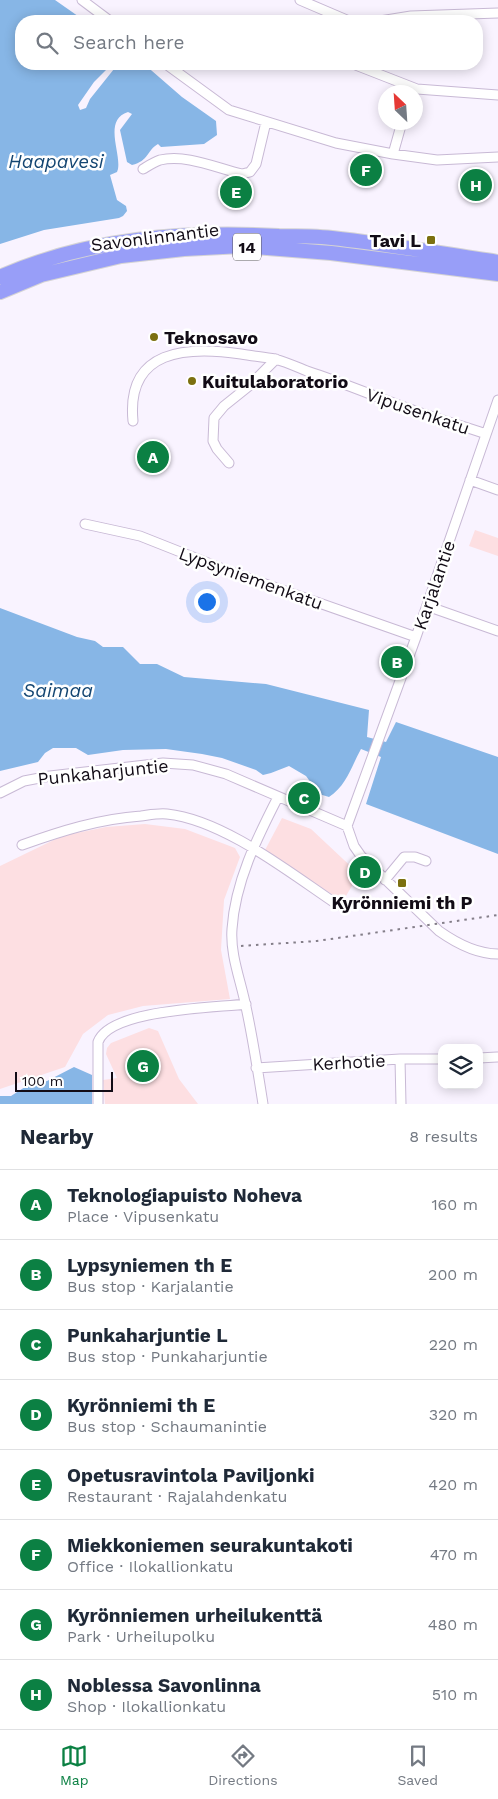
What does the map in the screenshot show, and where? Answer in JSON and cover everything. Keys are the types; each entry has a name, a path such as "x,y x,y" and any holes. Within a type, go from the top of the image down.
{"highway":[{"name":"Savonlinnantie","path":"0,277 36,263 85,249 121,242 184,235 240,234 332,238 498,262"},
{"name":"Savonlinnantie","path":"0,292 41,275 121,256 184,249 242,246 331,253 498,274"}],"street":[{"path":"82,0 102,15"},
{"path":"300,0 335,15"},
{"path":"440,15 498,13"},
{"path":"174,70 229,110 336,143 437,160 498,156"},
{"path":"366,70 400,85"},
{"path":"423,92 498,95"},
{"path":"143,169 159,160 176,159 242,174 250,172 256,164 266,122"},
{"path":"393,154 400,130"},
{"name":"Vipusenkatu","path":"133,422 132,396 135,386 145,371 161,359 178,353 203,350 276,359 408,408 486,434"},
{"path":"229,463 213,441 214,418 224,406 249,386 276,359"},
{"name":"Karjalantie","path":"347,826 416,638 498,400"},
{"path":"470,480 498,490"},
{"name":"Lypsyniemenkatu","path":"85,524 140,536 231,572 416,638"},
{"path":"427,606 498,631"},
{"name":"Punkaharjuntie","path":"0,793 24,781 50,776 163,763 193,765 226,774 347,826"},
{"path":"263,1104 253,1039 235,961 232,930 236,901 242,878 278,797"},
{"path":"22,845 61,831 88,824 119,818 167,814 209,825 254,848 338,905"},
{"path":"347,826 354,846 361,856 426,921 453,941 475,950 498,954"},
{"path":"385,880 404,857 415,857 426,861"},
{"path":"98,1104 98,1042 100,1036 107,1030 134,1018 166,1011 246,1004"},
{"path":"483,1058 497,1057"},
{"path":"400,1059 401,1104"},
{"name":"Kerhotie","path":"256,1068 400,1059 438,1059"}],"shaded area":[{"path":"475,530 498,538 498,556 469,546"},
{"path":"282,818 311,829 359,874 343,901 264,852"},
{"path":"145,824 185,829 235,848 240,857 224,900 221,950 230,999 143,1006 108,1015 83,1034 65,1067 0,1089 0,866 62,836 106,827"},
{"path":"149,1028 158,1031 179,1079 198,1104 105,1104 103,1080 117,1078 106,1054 107,1048 111,1043"}],"water":[{"name":"Haapavesi","path":"0,0 55,0 76,15 15,15 15,70 106,70 94,82 78,105 80,110 86,108 90,99 113,70 151,70 182,97 216,121 217,135 204,144 161,147 158,144 154,146 142,161 132,165 127,162 120,130 132,114 128,112 116,122 115,137 118,169 117,172 110,175 117,200 126,206 127,211 123,216 44,230 0,244"},
{"name":"Saimaa","path":"0,608 77,637 95,641 103,647 123,647 140,664 157,664 184,677 266,684 369,710 367,737 386,742 396,722 498,757 498,854 366,804 381,757 361,749 340,787 329,797 319,794 306,776 289,766 263,775 256,770 222,758 166,749 123,750 88,755 76,748 53,748 45,753 38,762 0,771"},
{"path":"74,1067 92,1075 92,1104 0,1104 0,1096 11,1096 25,1087 47,1081"}],"railway":[{"path":"241,946 317,941 498,915"}],"place":[{"name":"Miekkoniemen seurakuntakoti","path":"366,170"},
{"name":"Noblessa Savonlinna","path":"476,185"},
{"name":"Opetusravintola Paviljonki","path":"236,192"},
{"name":"Tavi L","path":"431,240"},
{"name":"Teknosavo","path":"154,337"},
{"name":"Kuitulaboratorio","path":"192,381"},
{"name":"Teknologiapuisto Noheva","path":"153,457"},
{"name":"Lypsyniemen th E","path":"397,662"},
{"name":"Punkaharjuntie L","path":"304,798"},
{"name":"Kyrönniemi th E","path":"365,872"},
{"name":"Kyrönniemi th P","path":"402,883"},
{"name":"Kyrönniemen urheilukenttä","path":"143,1066"}]}
